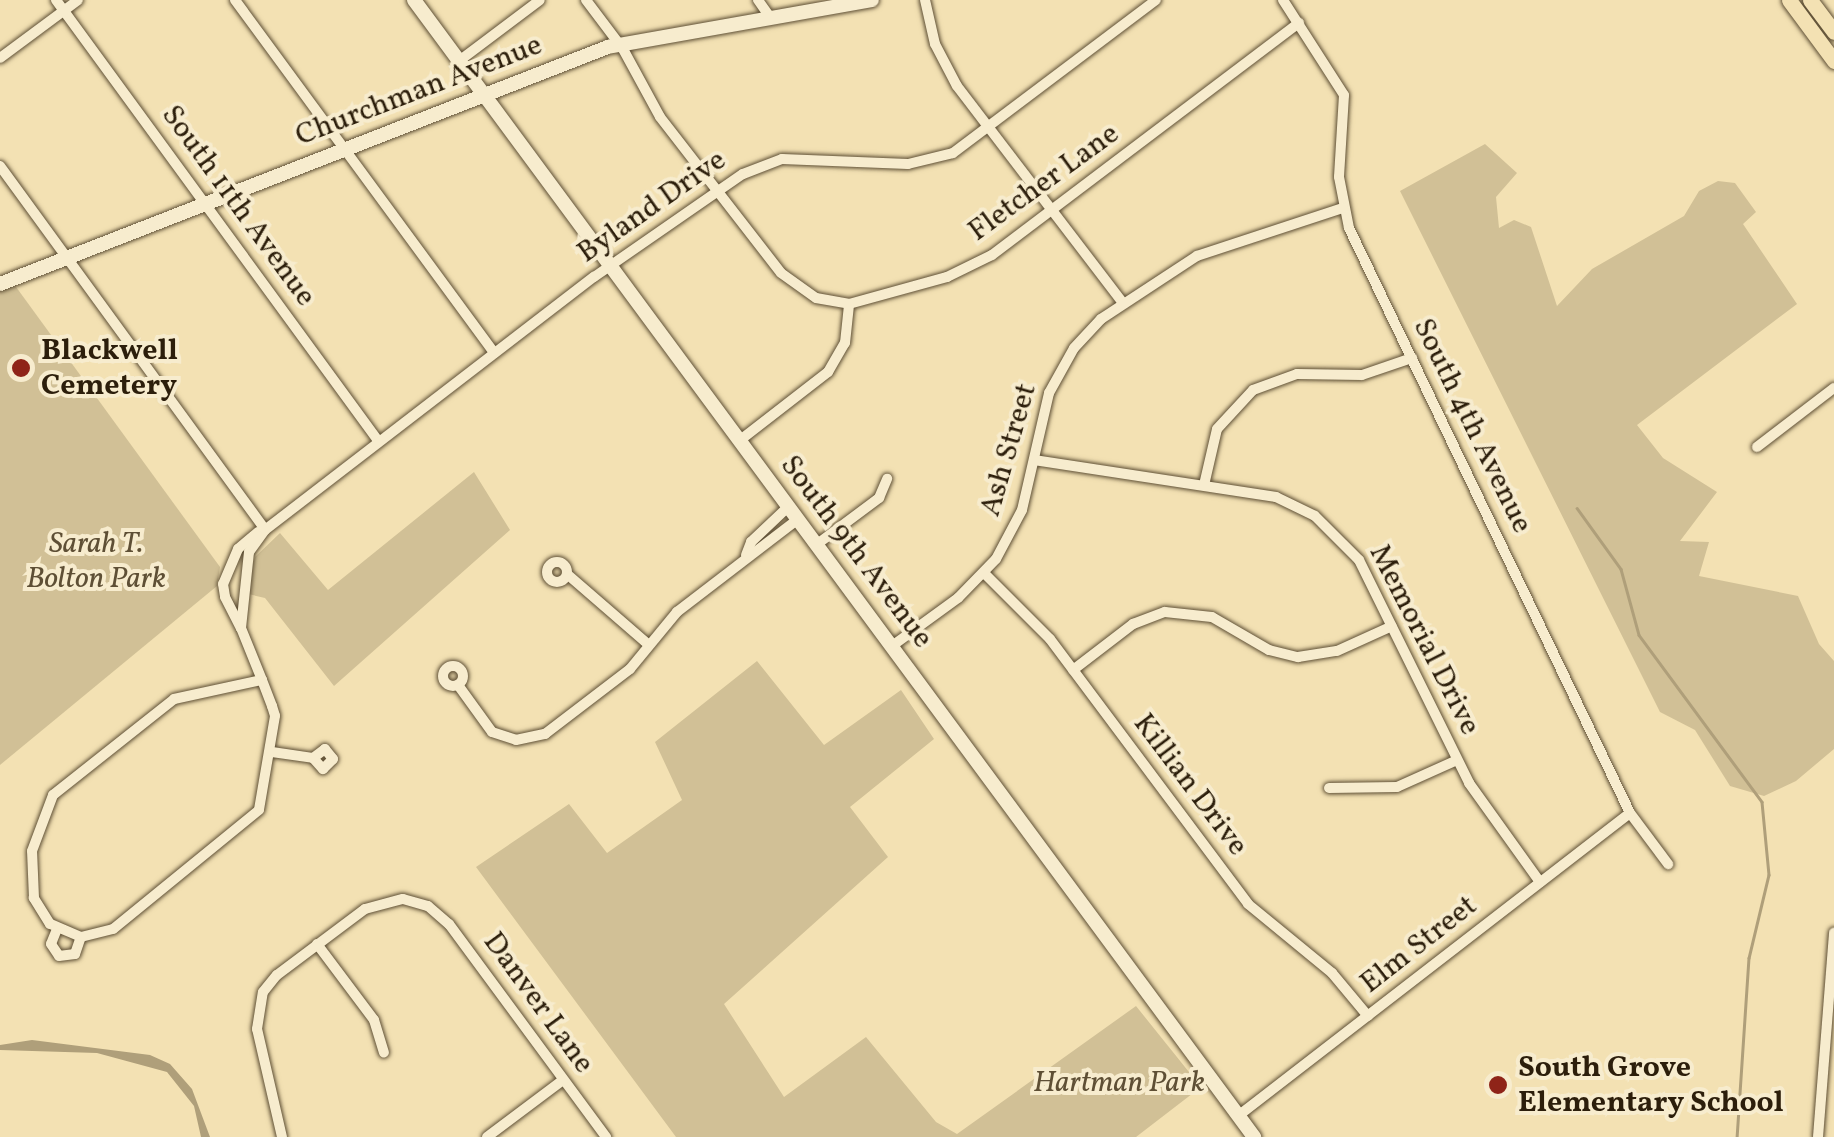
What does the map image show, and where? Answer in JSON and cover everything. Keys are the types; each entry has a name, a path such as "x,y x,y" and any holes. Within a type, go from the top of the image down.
{"main road":[{"path":"1788,0 1834,61"},
{"path":"1810,0 1834,32"}],"street":[{"name":"South 11th Avenue","path":"56,0 379,442"},
{"path":"0,58 78,0"},
{"path":"235,0 494,353"},
{"name":"South 9th Avenue","path":"414,0 1254,1137"},
{"path":"459,61 540,0"},
{"path":"586,0 619,44 654,109 790,282 816,298 850,304 845,343 828,372 739,441"},
{"path":"758,0 770,16"},
{"name":"Churchman Avenue","path":"0,284 619,44 872,0"},
{"path":"925,0 942,59 989,129 1122,302"},
{"name":"Byland Drive","path":"241,628 224,597 224,574 246,540 265,530 494,353 718,192 778,160 920,163 957,152 1156,0"},
{"name":"South 4th Avenue","path":"1282,0 1345,99 1343,208 1630,813 1668,864"},
{"name":"Fletcher Lane","path":"850,304 955,274 1052,212 1299,23"},
{"path":"0,166 265,530 249,552 241,628 262,680 275,716 264,798 248,825 114,929 81,937 57,929 41,914 33,890 36,830 69,780 174,699 262,680"},
{"name":"Ash Street","path":"892,646 984,573 1012,534 1034,460 1046,400 1062,366 1122,302 1213,249 1343,208"},
{"path":"1204,486 1219,425 1260,385 1297,374 1362,375 1412,358"},
{"path":"1756,447 1834,388"},
{"name":"Memorial Drive","path":"1034,460 1276,497 1315,516 1351,549 1457,760 1540,882"},
{"path":"816,545 879,498 887,479"},
{"path":"458,685 492,732 532,738 623,675 668,621 746,556 751,542 793,513"},
{"name":"Killian Drive","path":"984,573 1028,613 1248,904 1332,973 1368,1016"},
{"path":"567,574 650,646"},
{"path":"1073,670 1134,624 1166,612 1204,614 1269,650 1298,657 1337,651 1392,626"},
{"path":"272,752 313,758"},
{"path":"1329,788 1397,787 1457,760"},
{"name":"Elm Street","path":"1238,1116 1630,813"},
{"name":"Danver Lane","path":"317,944 378,902 424,904 448,924 606,1137"},
{"path":"57,929 50,944 61,957 75,954 81,937"},
{"path":"1818,1137 1834,934"},
{"path":"282,1137 258,1034 266,987 317,944 376,1025 384,1052"},
{"path":"487,1137 563,1080"}],"green space":[{"path":"1485,144 1517,173 1496,197 1499,228 1514,220 1531,227 1557,306 1592,269 1684,216 1699,191 1718,181 1735,183 1756,212 1743,224 1797,304 1637,425 1663,458 1717,492 1680,541 1709,542 1699,576 1798,596 1819,644 1834,661 1834,749 1796,781 1764,796 1730,786 1695,730 1660,712 1400,191"},
{"name":"Sarah T. Bolton Park","path":"11,280 220,567 217,586 0,765 0,284"},
{"path":"474,472 510,530 334,686 265,598 244,593 255,557 280,533 328,590"},
{"name":"Hartman Park","path":"757,661 824,745 901,690 934,739 850,807 888,857 724,1004 784,1097 866,1037 936,1122 957,1134 1136,1006 1201,1087 1136,1137 676,1137 476,867 569,804 607,853 682,800 655,742"}],"shaded area":[{"path":"32,1040 150,1055 170,1064 192,1089 210,1137 201,1137 194,1106 167,1072 97,1053 0,1050 0,1045"}],"waterway":[{"path":"1577,508 1621,569 1639,635 1762,802 1769,875 1749,958 1737,1137"}],"place":[{"name":"Blackwell Cemetery","path":"21,368"},
{"name":"South Grove Elementary School","path":"1498,1085"}]}
